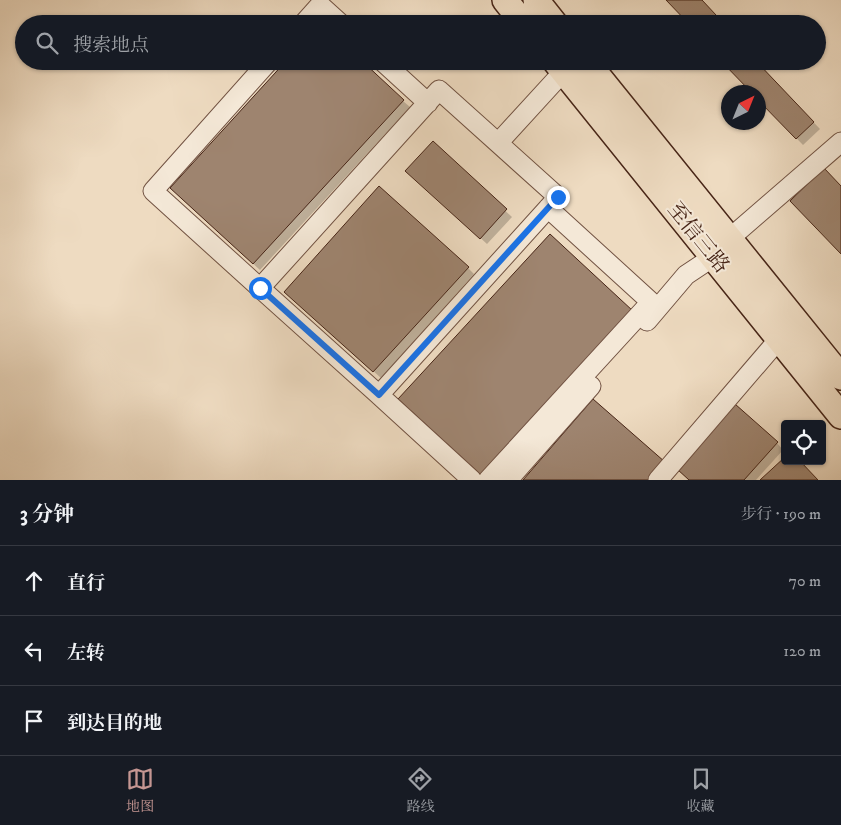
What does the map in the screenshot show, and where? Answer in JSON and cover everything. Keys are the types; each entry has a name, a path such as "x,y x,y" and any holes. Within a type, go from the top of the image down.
{"main road":[{"path":"505,0 517,15"},
{"path":"536,0 548,15"},
{"name":"至信三路","path":"569,70 713,257 841,416"},
{"name":"至信三路","path":"593,70 841,377"}],"street":[{"path":"311,15 320,5 331,15"},
{"path":"261,70 153,190 472,480"},
{"path":"392,70 428,103"},
{"path":"498,143 561,70"},
{"path":"260,288 439,90 498,143 558,197 379,395"},
{"path":"729,239 841,142"},
{"path":"488,480 651,302 548,208"},
{"path":"508,480 686,275 713,257"},
{"path":"658,480 779,339"}],"building":[{"path":"666,0 702,0 716,15 680,15"},
{"path":"278,70 372,70 404,100 253,264 170,188"},
{"path":"730,70 765,70 814,122 796,139 766,108 766,85 744,85"},
{"path":"433,141 507,209 480,239 405,171"},
{"path":"824,168 841,186 841,254 790,201"},
{"path":"379,186 469,267 373,372 284,292"},
{"path":"550,234 633,311 481,475 398,399"},
{"path":"593,399 665,462 650,480 523,480"},
{"path":"735,404 778,442 744,480 689,480 677,469"},
{"path":"781,461 781,465 804,465 818,480 760,480"}],"route":[{"path":"260,288 379,395 558,197"}]}
